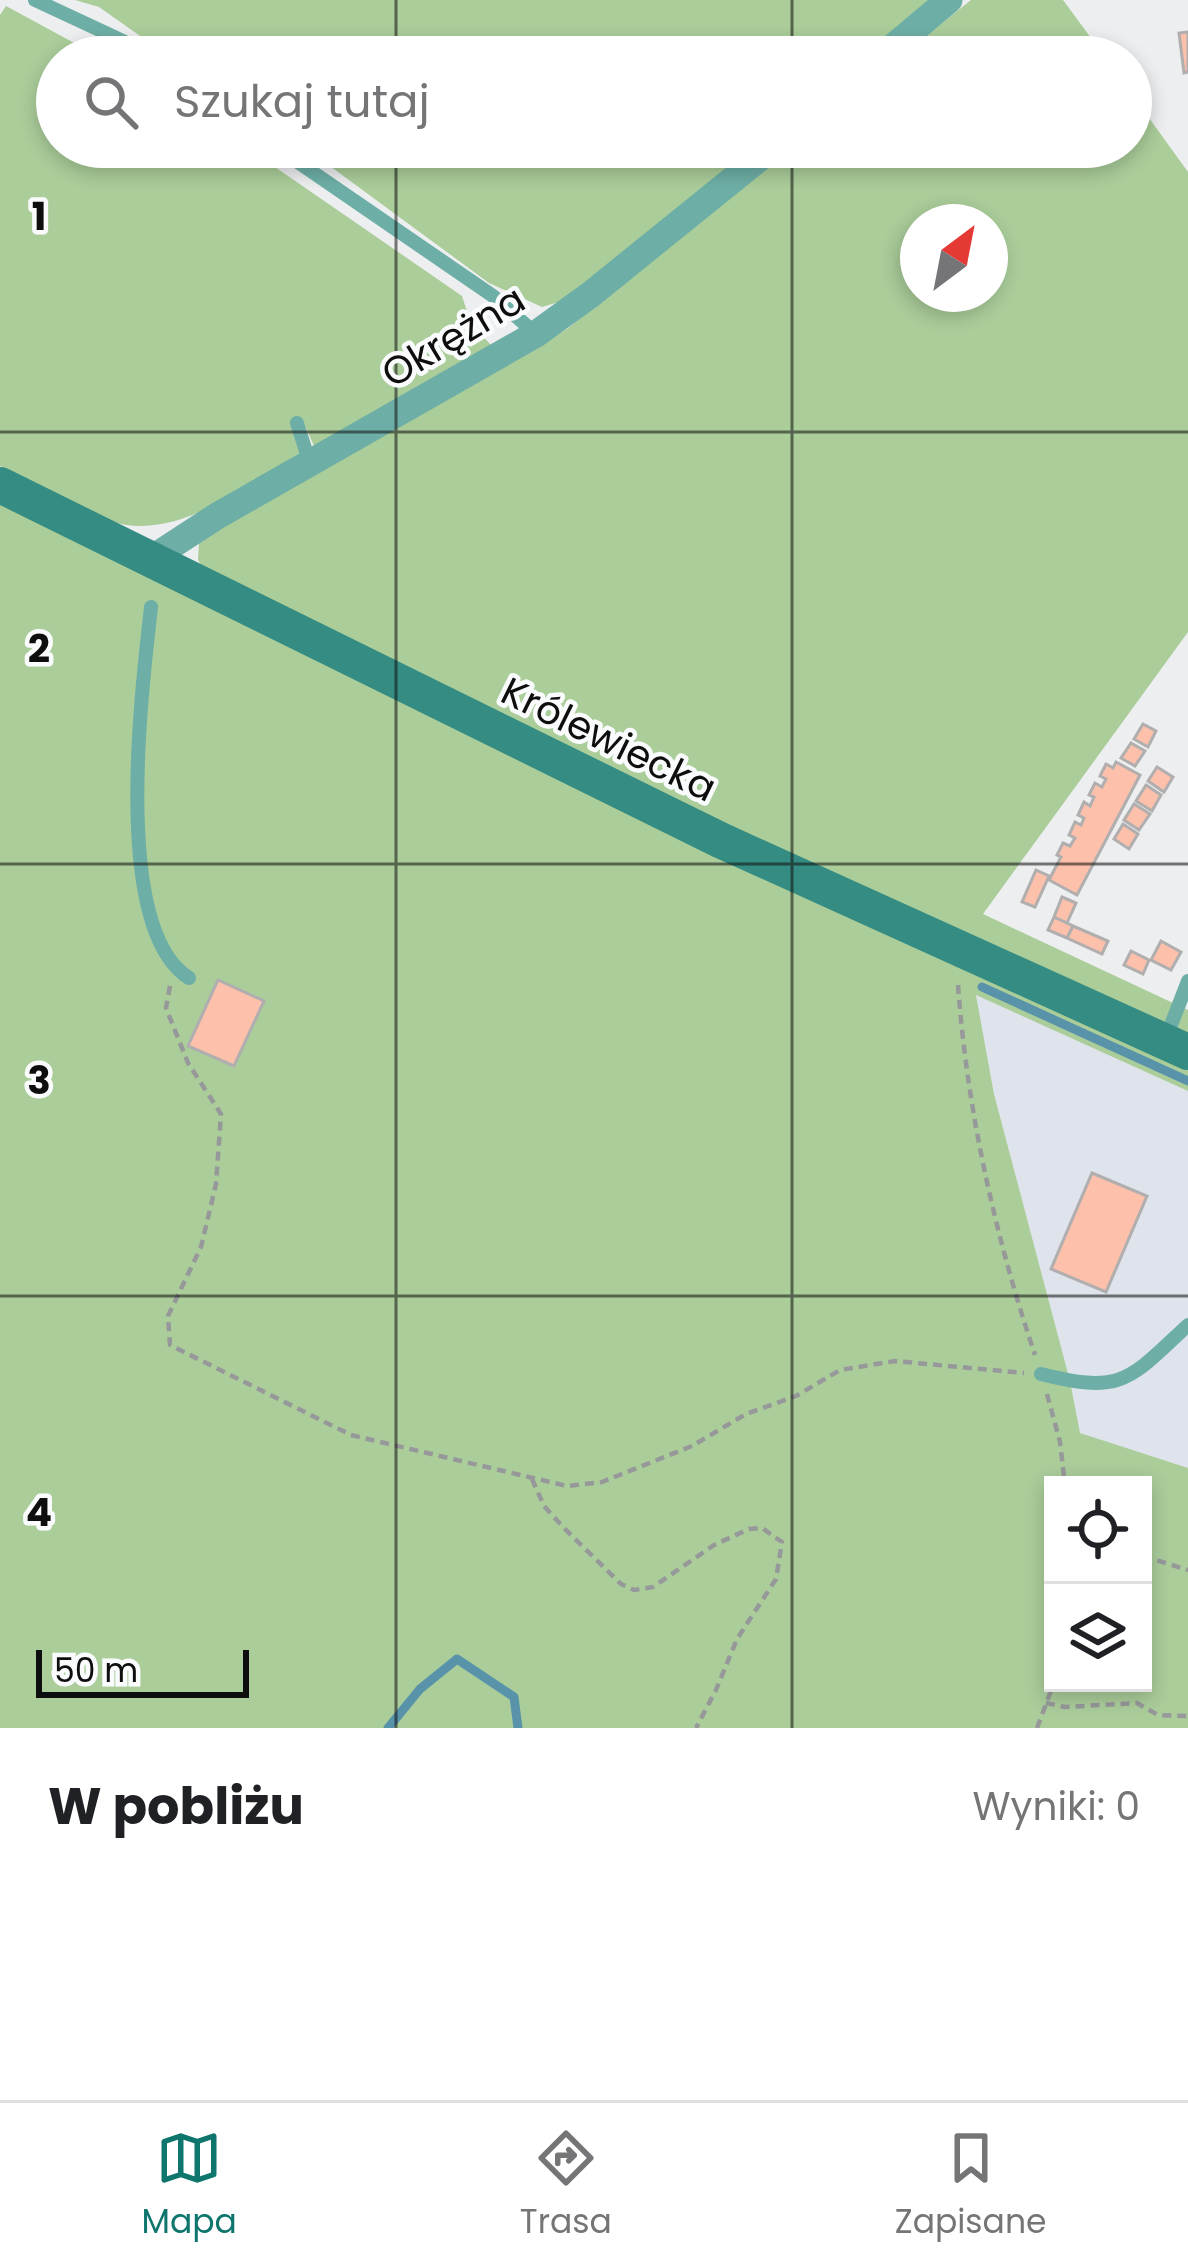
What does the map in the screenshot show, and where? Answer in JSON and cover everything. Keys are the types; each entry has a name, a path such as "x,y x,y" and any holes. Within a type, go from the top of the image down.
{"main road":[{"name":"Królewiecka","path":"0,485 720,840 1176,1047"}],"street":[{"path":"906,36 949,0"},
{"name":"Okrężna","path":"151,559 536,334 747,168"}],"lane":[{"path":"35,0 112,36"},
{"path":"307,168 493,296 536,334"},
{"path":"297,423 310,464"},
{"path":"151,607 137,763 147,912 156,942 174,968 189,978"},
{"path":"1176,1047 1188,982"},
{"path":"1041,1374 1109,1384 1145,1364 1188,1324"}],"path":[{"path":"956,950 961,1028 977,1135 1014,1293 1060,1442 1064,1476"},
{"path":"174,968 166,1008 188,1063 221,1114 216,1184 201,1246 168,1316 170,1346 351,1435 567,1486 602,1482 692,1446 746,1414 796,1396 840,1370 896,1361 1041,1374"},
{"path":"532,1478 544,1506 621,1584 634,1590 653,1587 748,1528 762,1528 782,1542 776,1579 737,1639 695,1728"},
{"path":"1152,1559 1188,1570"},
{"path":"1037,1728 1050,1692"},
{"path":"1046,1703 1137,1703 1158,1715 1188,1716"}],"shaded area":[{"path":"976,994 1188,1091 1188,1468 1080,1434 994,1094"}],"green space":[{"path":"75,0 929,0 887,36 140,36 99,7"},
{"path":"971,0 1063,0 1090,36 926,36"},
{"path":"6,6 61,36 36,36 36,168 276,168 462,296 471,324 491,345 314,446 303,421 291,426 300,453 234,495 185,518 135,526 110,521 0,466 0,15"},
{"path":"1152,122 1188,172 1188,632 983,914 1188,1010 1188,1034 682,805 203,568 198,560 199,542 567,329 765,168 1152,168"},
{"path":"333,168 727,168 562,301 542,307 489,283"},
{"path":"0,501 1188,1068 1188,1091 976,995 994,1094 1080,1433 1188,1468 1188,1728 0,1728"}],"building":[{"path":"1188,32 1188,72 1184,73 1179,33"},
{"path":"1143,724 1156,731 1148,747 1134,739"},
{"path":"1131,743 1145,751 1135,766 1121,758"},
{"path":"1116,762 1140,775 1077,895 1049,880 1063,843 1070,846 1075,838 1069,835 1075,822 1081,825 1084,818 1078,815 1084,802 1090,806 1095,783 1102,787 1106,779 1100,776 1106,764 1113,768"},
{"path":"1157,767 1173,777 1164,792 1148,781"},
{"path":"1146,785 1161,795 1152,811 1136,801"},
{"path":"1134,804 1150,814 1139,830 1124,820"},
{"path":"1123,824 1138,834 1129,849 1114,839"},
{"path":"1036,870 1049,876 1035,907 1022,902"},
{"path":"1062,897 1076,903 1067,923 1054,917"},
{"path":"1054,917 1073,926 1067,938 1048,930"},
{"path":"1073,926 1108,941 1102,954 1067,938"},
{"path":"1161,941 1181,952 1171,970 1151,960"},
{"path":"1131,951 1149,960 1143,974 1124,965"},
{"path":"218,980 264,1001 234,1066 188,1046"},
{"path":"1092,1173 1147,1196 1106,1292 1051,1269"}],"waterway":[{"path":"982,987 1188,1081"},
{"path":"388,1728 420,1689 457,1659 514,1697 518,1728"}]}
